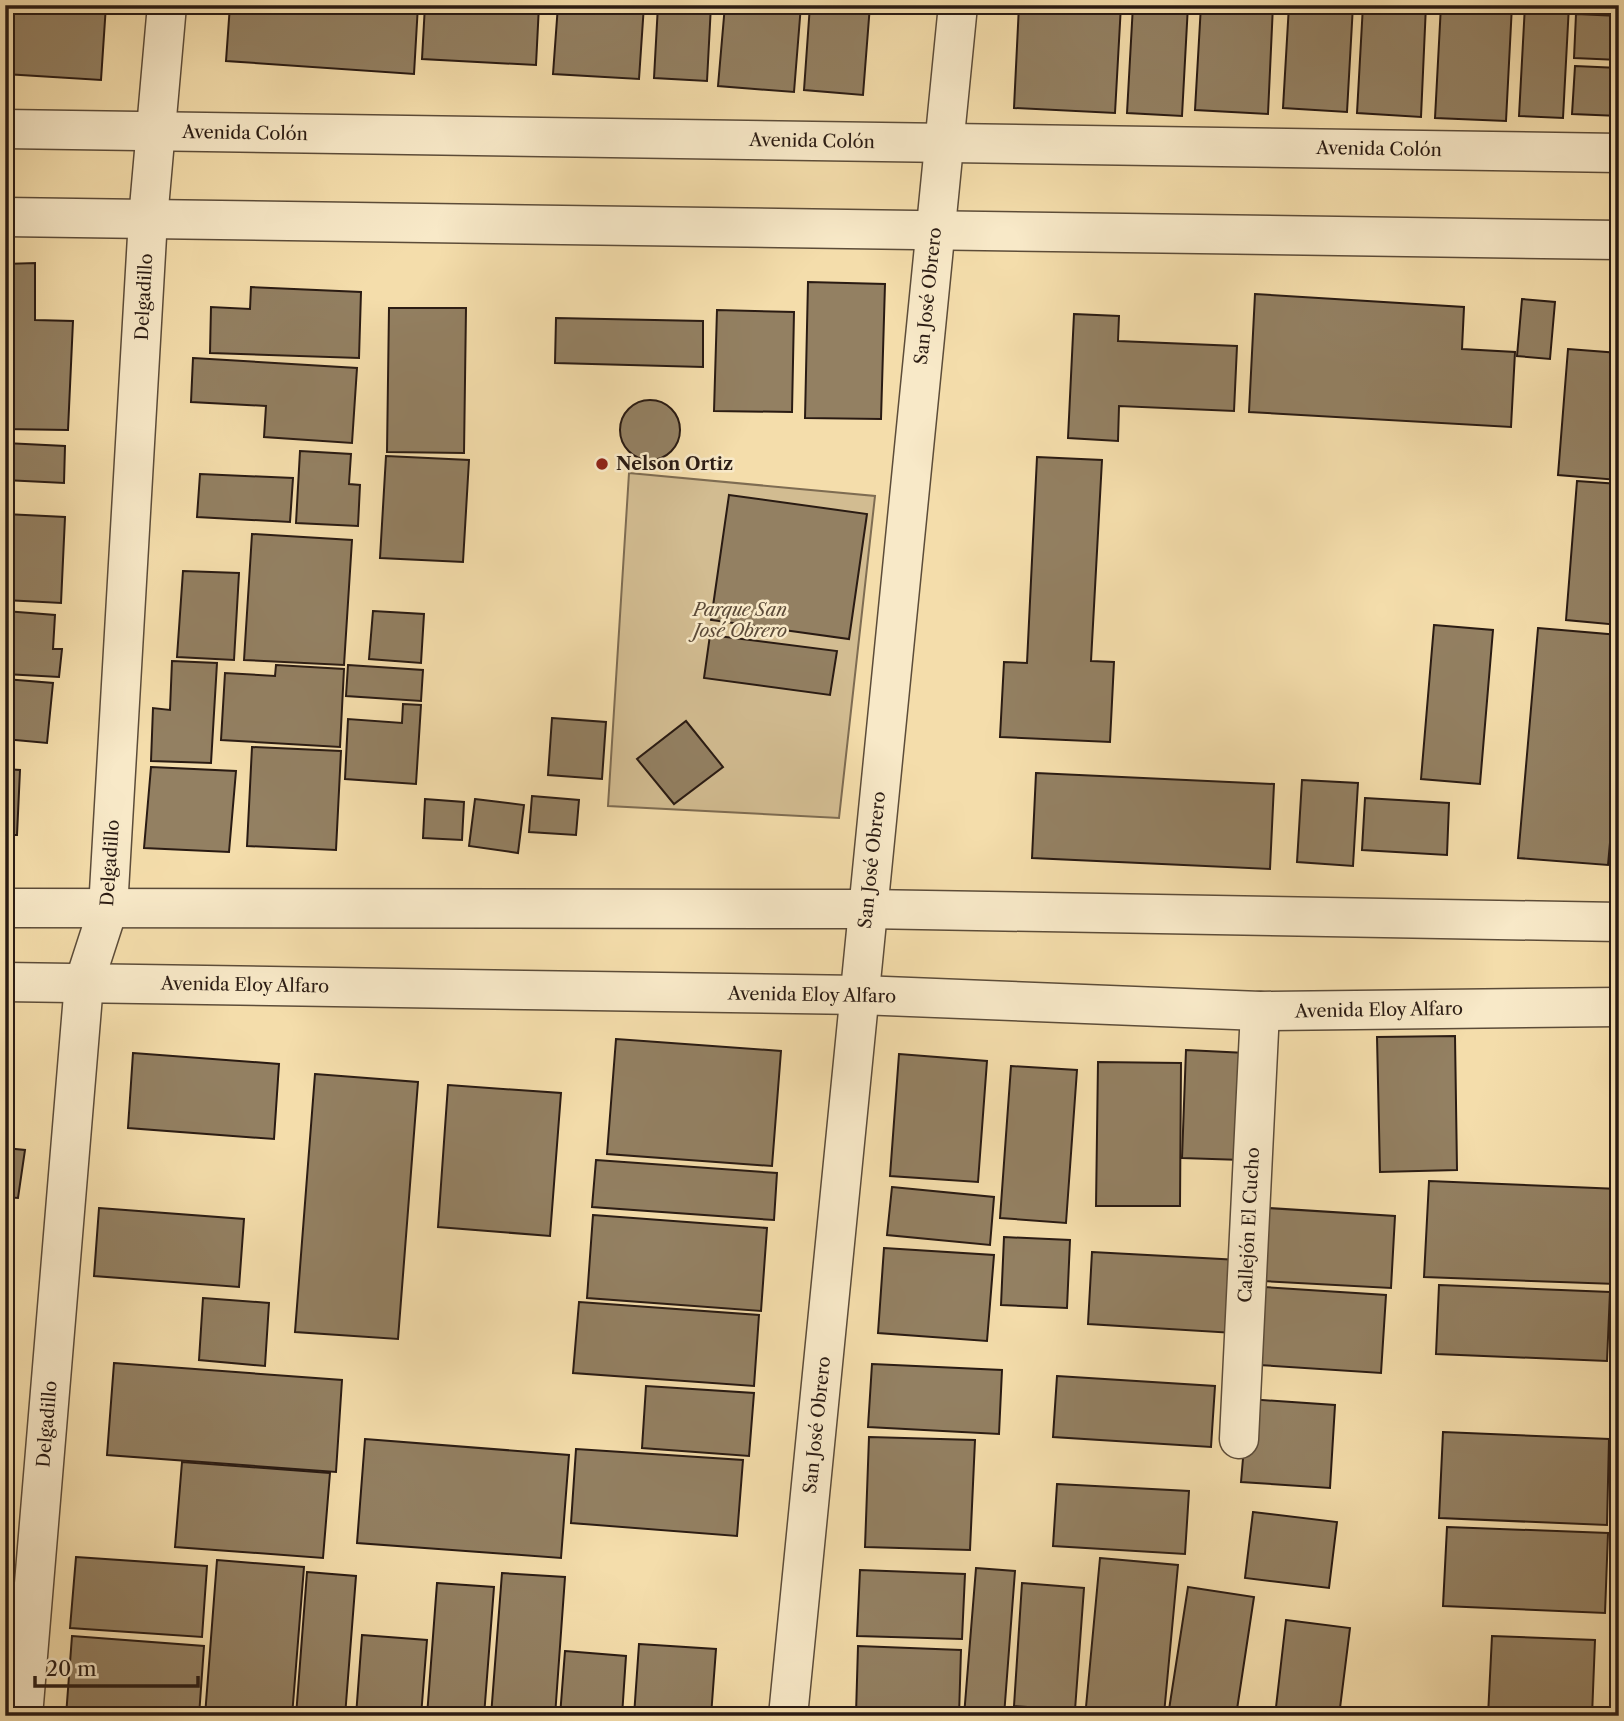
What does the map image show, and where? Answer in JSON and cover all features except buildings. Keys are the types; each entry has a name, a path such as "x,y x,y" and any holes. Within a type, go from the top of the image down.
{"street":[{"name":"Delgadillo","path":"23,1716 84,983 108,909 148,219 167,5"},
{"name":"San José Obrero","path":"788,1716 860,995 866,909 958,5"},
{"name":"Avenida Colón","path":"5,130 1619,153"},
{"path":"5,217 1619,240"},
{"path":"5,908 866,909 1619,922"},
{"name":"Avenida Eloy Alfaro","path":"5,982 860,995 1260,1011 1619,1007"},
{"name":"Callejón El Cucho","path":"1239,1439 1260,1011"}],"green space":[{"name":"Parque San José Obrero","path":"629,473 875,496 839,818 608,806"}],"place":[{"name":"Nelson Ortiz","path":"602,464"}]}
